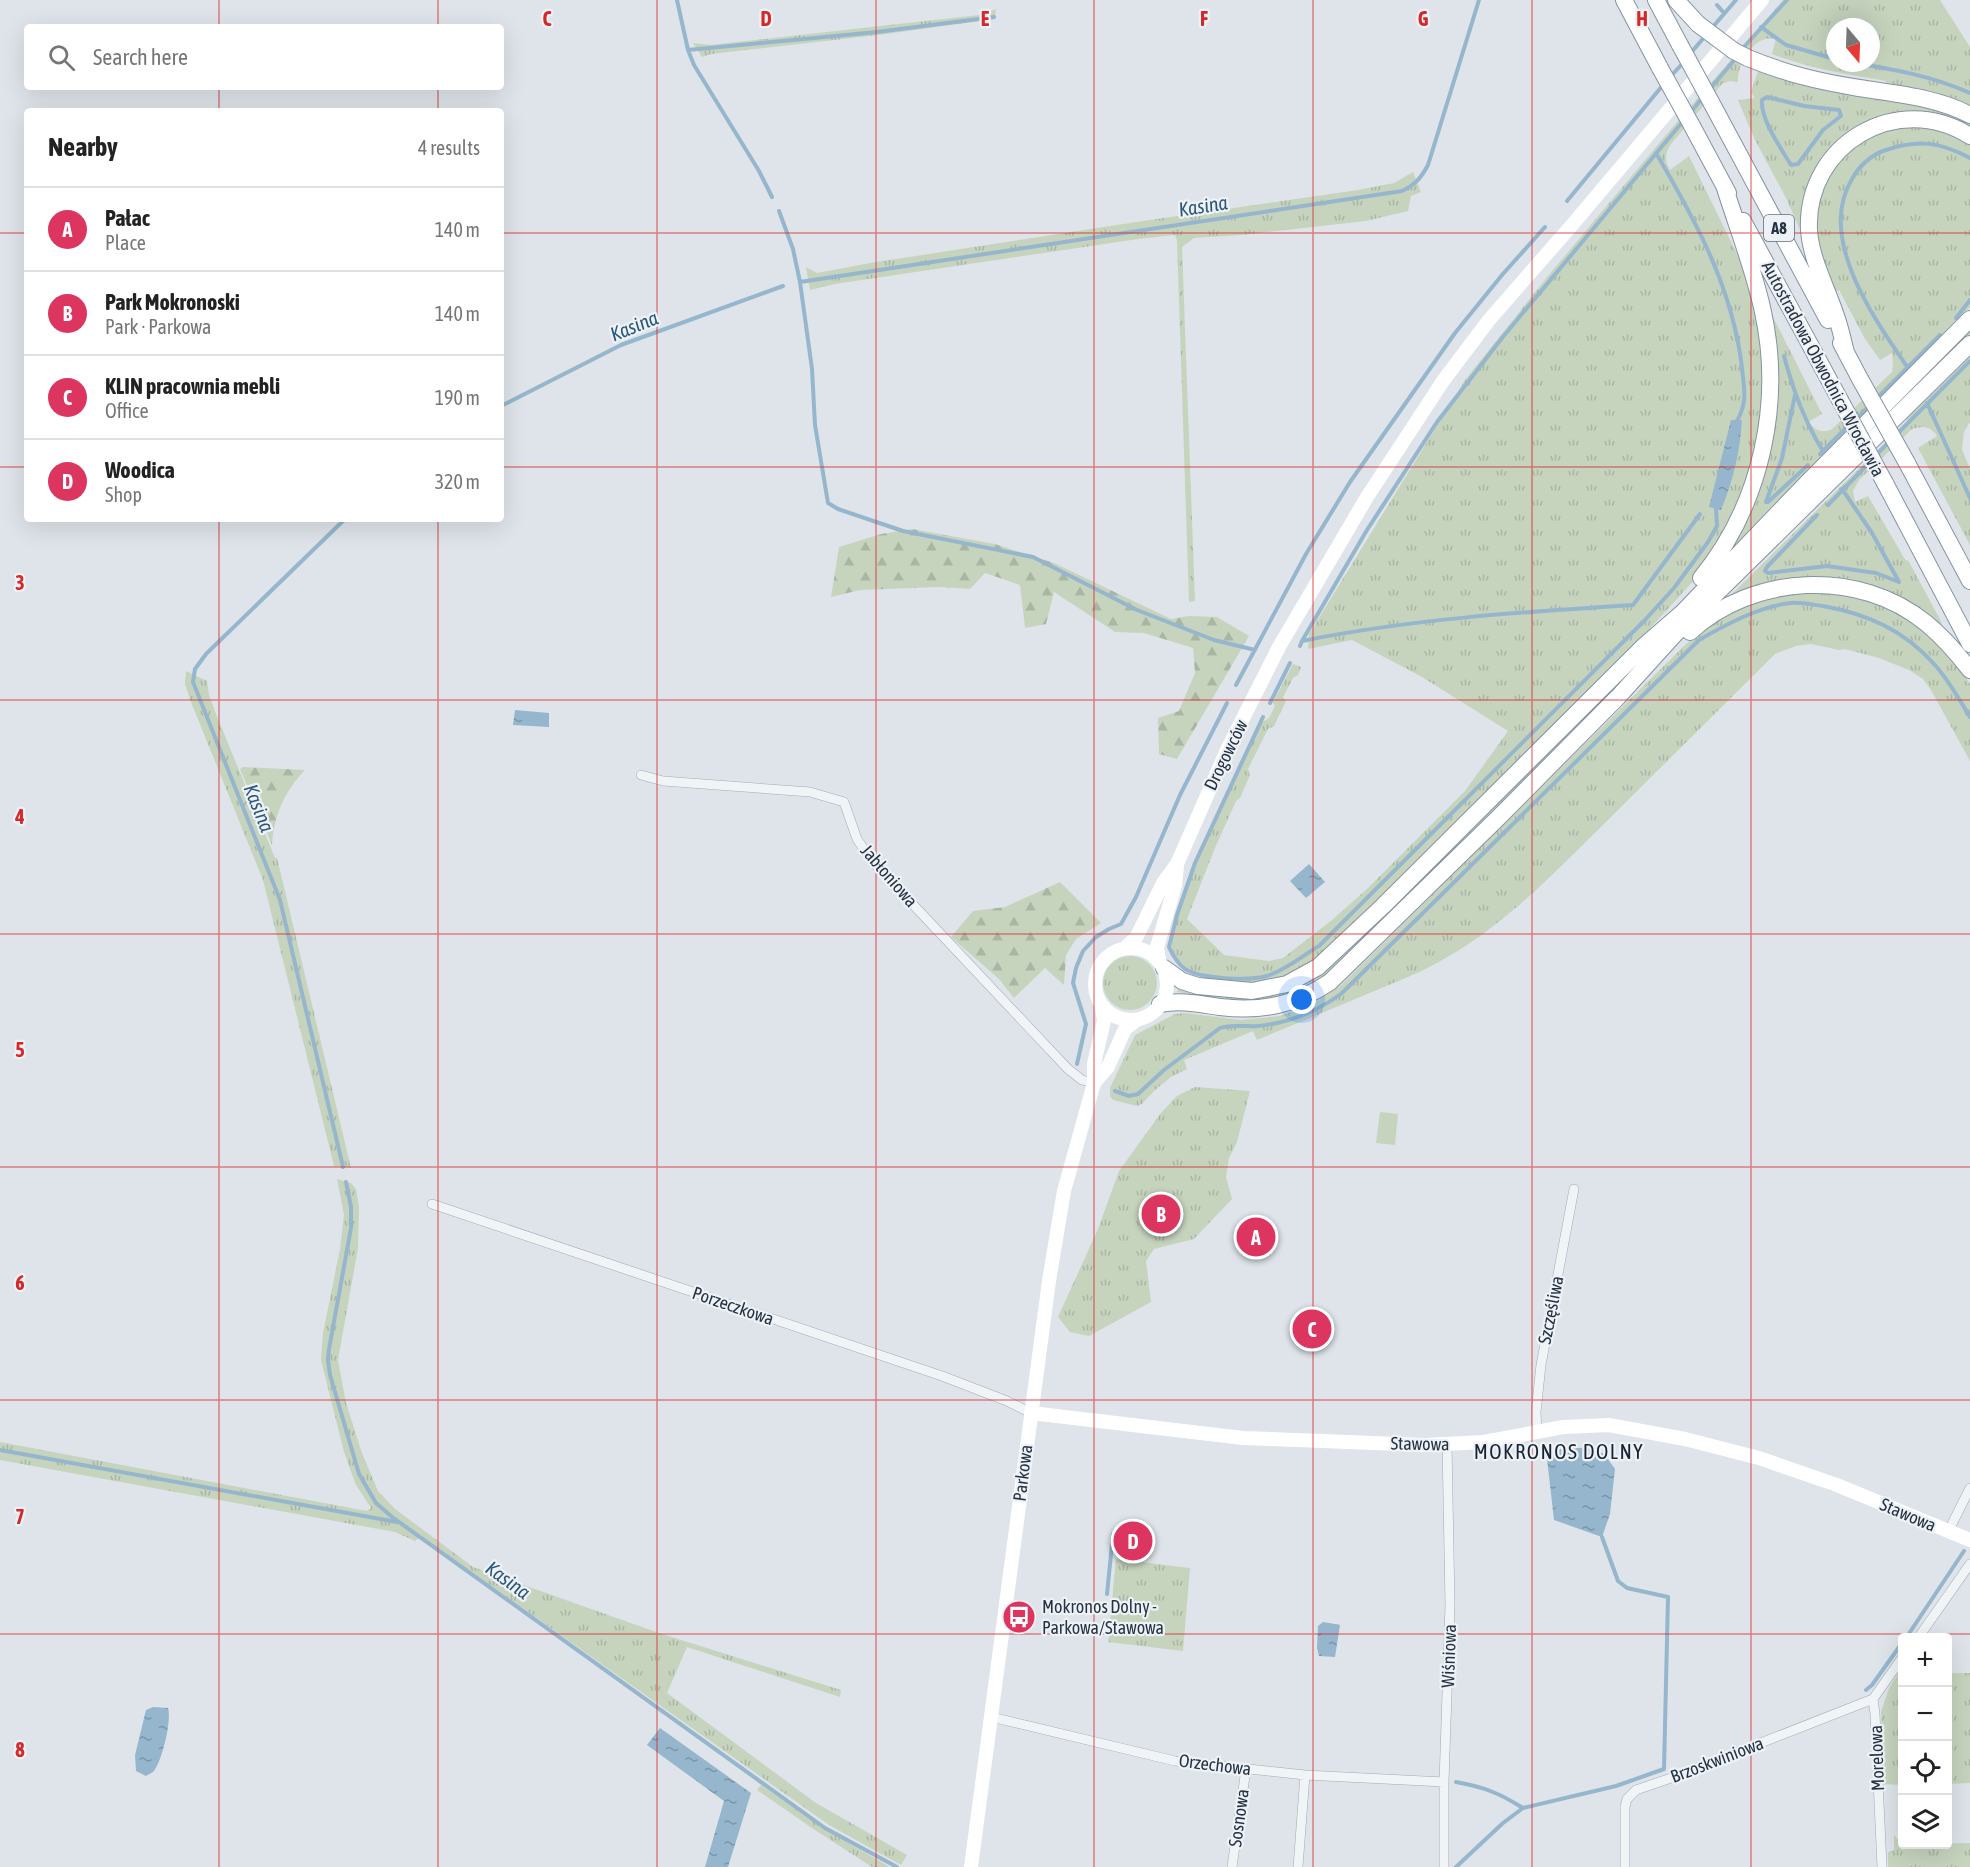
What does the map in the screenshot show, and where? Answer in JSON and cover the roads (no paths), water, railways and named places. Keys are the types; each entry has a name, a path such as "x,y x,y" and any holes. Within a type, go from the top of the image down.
{"highway":[{"name":"Autostradowa Obwodnica Wrocławia","path":"1624,0 1970,644"},
{"name":"Autostradowa Obwodnica Wrocławia","path":"1656,0 1970,581"},
{"path":"1676,0 1698,24 1734,51 1748,58 1792,75 1928,99 1970,115"},
{"path":"1846,353 1836,315 1815,260 1809,231 1812,198 1823,171 1836,153 1855,137 1869,128 1886,122 1931,120 1952,126 1970,136"},
{"path":"1644,645 1712,564 1725,545 1752,489 1766,435 1771,373 1763,310 1724,185"},
{"path":"1162,964 1182,981 1198,986 1252,991 1287,984 1318,967 1383,906 1644,645 1683,612 1970,319"},
{"path":"1160,1004 1177,1001 1222,1007 1264,1008 1291,1003 1324,986 1427,888 1618,697 1683,626 1970,344"},
{"path":"1618,697 1695,627 1721,610 1759,593 1796,585 1844,588 1871,594 1894,603 1926,623 1952,648 1970,670"}],"main road":[{"name":"Drogowców","path":"1125,948 1136,938 1163,882 1177,864 1227,750 1279,647 1367,497 1443,381 1489,320 1762,0"},
{"name":"Drogowców","path":"1162,964 1157,946 1175,886 1177,864"},
{"path":"1135,946 1148,950 1162,964 1168,981 1166,994 1152,1013 1137,1020 1120,1019 1110,1015 1102,1008 1094,992 1094,979 1099,965 1109,955 1135,946"},
{"name":"Parkowa","path":"971,1867 1049,1281 1064,1191 1094,1083 1094,1065 1104,1021 1102,1008"},
{"name":"Parkowa","path":"1094,1083 1108,1067 1125,1029 1137,1020"},
{"name":"Stawowa","path":"1031,1413 1243,1438 1448,1444 1484,1442 1575,1426 1609,1425 1730,1450 1837,1485 1970,1540"}],"street":[{"name":"Jabłoniowa","path":"641,775 663,781 810,792 844,802 857,839 872,861 1068,1069 1082,1080 1094,1083"},
{"name":"Szczęśliwa","path":"1537,1433 1536,1412 1541,1365 1574,1188"},
{"name":"Porzeczkowa","path":"432,1204 920,1368 1007,1401 1031,1413"},
{"name":"Wiśniowa","path":"1444,1867 1444,1782 1450,1605 1448,1444"},
{"path":"1947,1532 1970,1488"},
{"path":"1922,1633 1970,1564"},
{"name":"Morelowa","path":"1882,1867 1873,1699 1898,1664"},
{"name":"Brzoskwiniowa","path":"1625,1867 1625,1807 1627,1799 1636,1790 1674,1778 1873,1699"},
{"name":"Orzechowa","path":"991,1717 1164,1759 1305,1775 1444,1782"},
{"name":"Sosnowa","path":"1232,1867 1246,1769"},
{"path":"1298,1867 1305,1775"}],"water":[{"path":"1731,420 1742,420 1740,443 1721,510 1709,507"},
{"path":"515,710 549,713 549,727 513,725"},
{"path":"1309,864 1325,882 1306,898 1290,881"},
{"path":"1594,1447 1605,1455 1615,1469 1610,1514 1602,1537 1554,1520 1546,1450"},
{"path":"1323,1622 1340,1625 1335,1657 1319,1656 1318,1626"},
{"path":"153,1707 168,1708 169,1722 160,1759 154,1771 146,1776 136,1771 135,1755 146,1710"},
{"path":"660,1728 751,1793 728,1867 705,1867 724,1801 647,1745"}],"waterway":[{"path":"677,0 688,50 694,65 759,171 772,197"},
{"name":"Kasina","path":"800,282 1402,191 1417,181 1428,165 1479,0"},
{"path":"1711,29 1736,0"},
{"path":"1742,49 1787,0"},
{"path":"1717,5 1724,13"},
{"path":"688,50 877,32 994,17"},
{"path":"1761,27 1786,45 1826,56"},
{"path":"1690,54 1706,35"},
{"path":"1710,89 1736,58"},
{"path":"1670,77 1683,63"},
{"path":"1880,68 1941,82 1970,93"},
{"path":"1567,201 1663,85"},
{"path":"1691,112 1703,97"},
{"path":"1767,97 1804,106 1839,110 1841,116 1823,130 1798,164 1791,165 1764,116 1762,100 1767,97"},
{"path":"1302,641 1367,530 1437,422 1502,338 1684,120"},
{"path":"1908,368 1880,327 1854,278 1845,252 1841,227 1843,202 1858,170 1866,161 1886,150 1919,143 1949,148 1970,158"},
{"path":"1656,153 1711,256 1730,311 1737,339 1744,389 1743,407 1737,421"},
{"path":"779,211 793,249 800,282 812,369 815,425 828,503 838,509 903,531 1033,557 1137,610 1214,640 1255,650"},
{"path":"1236,685 1306,554 1350,482 1455,333 1545,227"},
{"name":"Kasina","path":"504,404 621,345 783,286"},
{"path":"1956,318 1970,300"},
{"path":"1877,398 1940,335"},
{"path":"1784,356 1800,405 1823,451 1820,454"},
{"path":"1896,435 1970,361"},
{"path":"1795,395 1782,458 1766,502 1808,465"},
{"path":"1927,403 1970,498"},
{"path":"1856,419 1870,405"},
{"path":"1823,451 1848,426"},
{"path":"1875,456 1889,442"},
{"path":"1828,505 1868,464"},
{"path":"1817,515 1765,571 1768,573 1827,566 1876,573 1899,582 1872,533 1842,489"},
{"path":"1263,717 1195,863 1177,915 1169,947 1182,967 1202,975 1237,979 1259,978 1287,967 1319,946 1645,620 1674,588 1708,542 1717,526 1716,509"},
{"path":"1300,646 1302,641 1384,627 1508,614 1633,605 1700,514"},
{"name":"Kasina","path":"342,522 206,654 195,669 193,682 280,900 343,1167"},
{"path":"1115,1091 1129,1096 1138,1094 1164,1070 1220,1028 1269,1025 1291,1019 1312,1011 1341,994 1699,640 1743,617 1779,605 1803,603 1839,609 1884,625 1910,642 1934,664 1970,717"},
{"path":"1270,703 1290,663"},
{"path":"1077,1064 1086,1024 1073,983 1083,951 1096,937 1121,924 1136,897 1180,795 1227,703"},
{"name":"Kasina","path":"346,1182 351,1207 351,1228 328,1360 330,1375 359,1474 376,1503 392,1517 825,1828 897,1867"},
{"path":"0,1450 397,1522"},
{"path":"1107,1594 1113,1534"},
{"path":"1456,1867 1503,1823 1523,1808 1616,1786 1664,1769 1668,1597 1627,1588 1618,1581 1602,1537"},
{"path":"1909,1633 1964,1551"},
{"path":"1866,1690 1898,1649"},
{"path":"1456,1782 1491,1791 1523,1808"}],"place":[{"name":"Park Mokronoski","path":"1161,1214"},
{"name":"Pałac","path":"1256,1237"},
{"name":"KLIN pracownia mebli","path":"1312,1329"},
{"name":"Woodica","path":"1133,1541"},
{"name":"Mokronos Dolny - Parkowa/Stawowa","path":"1019,1617"}],"district":[{"name":"MOKRONOS DOLNY","path":"1559,1452"}]}
